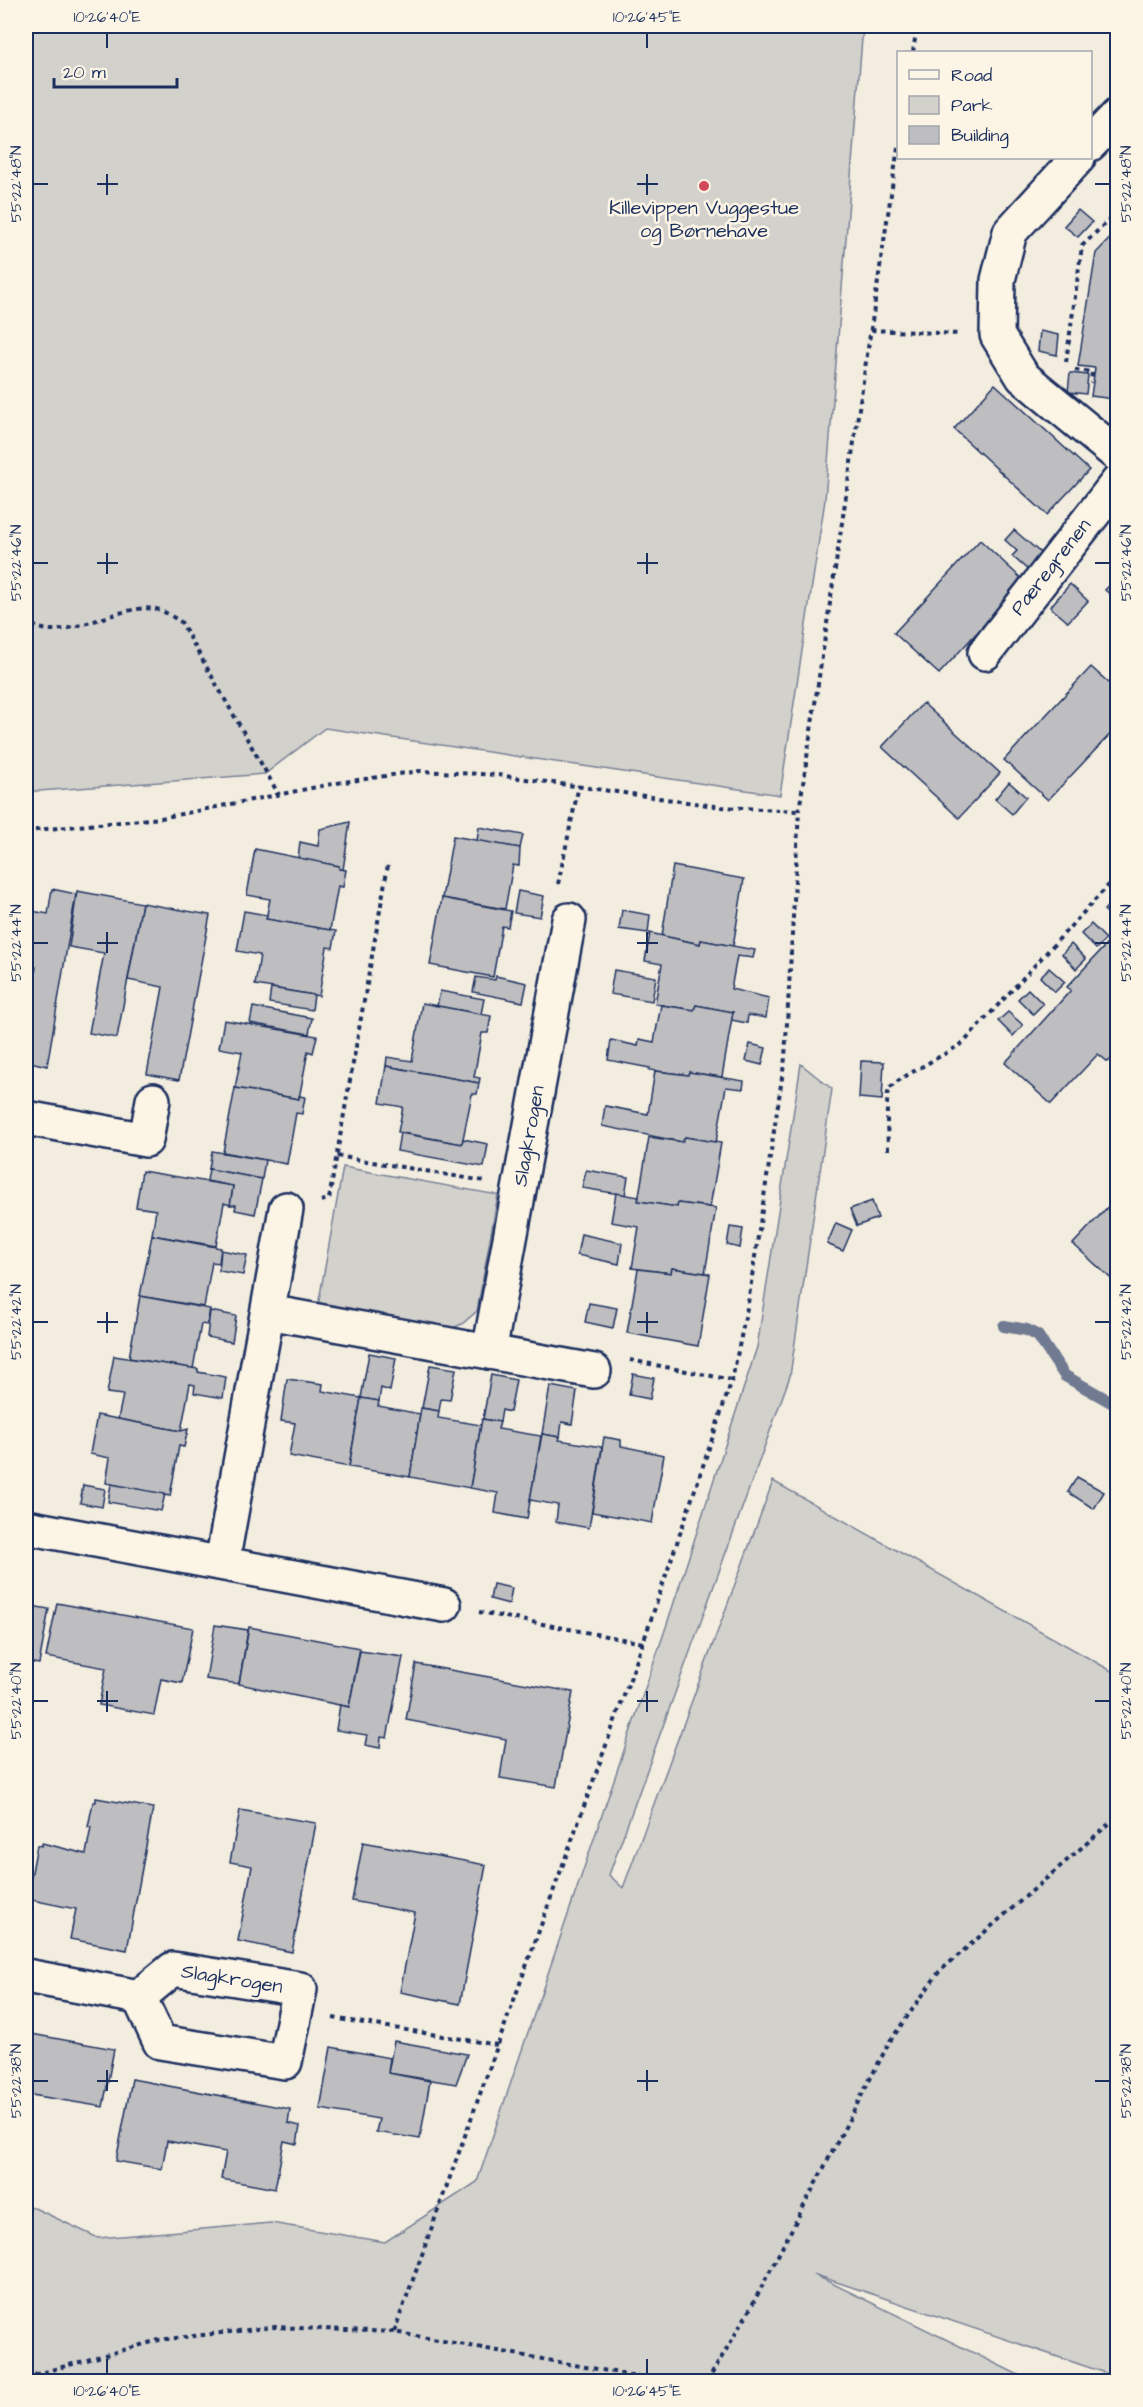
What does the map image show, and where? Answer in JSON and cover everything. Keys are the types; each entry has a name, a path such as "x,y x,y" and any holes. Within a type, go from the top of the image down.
{"street":[{"path":"1092,142 1118,115"},
{"path":"1077,159 1010,232 998,280 997,335 1023,377 1118,455"},
{"name":"Pæregrenen","path":"985,653 1118,482"},
{"name":"Slagkrogen","path":"489,1352 569,920"},
{"path":"26,1118 146,1140 153,1100"},
{"path":"222,1563 286,1209"},
{"path":"268,1312 594,1371"},
{"path":"26,1527 444,1605"},
{"name":"Slagkrogen","path":"173,1969 300,1989 285,2062 160,2042 139,1997 173,1969"},
{"path":"26,1976 139,1997"}],"path":[{"path":"913,51 916,26"},
{"path":"394,2332 643,1643 732,1380 748,1303 785,1058 799,811 897,154"},
{"path":"1043,393 1065,369 1082,246 1118,211"},
{"path":"871,330 997,335"},
{"path":"26,619 46,630 66,631 100,617 144,609 158,609 181,622 279,795"},
{"path":"26,831 161,818 420,771 498,775 722,807 799,811"},
{"path":"569,920 557,891 579,785"},
{"path":"286,1209 329,1199 388,865"},
{"path":"888,1150 889,1089 896,1081 949,1053 964,1042 1118,875"},
{"path":"337,1156 519,1187"},
{"path":"594,1371 620,1358 732,1380"},
{"path":"444,1605 643,1643"},
{"path":"707,2382 749,2311 890,2041 939,1971 1118,1816"},
{"path":"296,2012 498,2044"},
{"path":"26,2377 159,2340 275,2327 394,2332 668,2382"}],"green space":[{"path":"26,26 863,26 825,500 780,795 325,728 265,774 26,792"},
{"path":"801,1064 832,1089 790,1376 609,1875 623,1888 773,1481 1117,1674 1117,2377 813,2274 1031,2381 26,2381 26,2204 98,2238 271,2223 385,2242 477,2182 666,1627 757,1347"},
{"path":"343,1167 498,1195 477,1311 462,1324 448,1330 318,1306"}],"building":[{"path":"1078,210 1092,222 1078,237 1064,226"},
{"path":"1118,230 1118,372 1114,399 1091,396 1095,368 1078,366 1096,253"},
{"path":"1040,331 1059,335 1057,355 1038,351"},
{"path":"1070,373 1088,375 1086,394 1068,392"},
{"path":"995,384 1089,470 1047,515 954,429"},
{"path":"1014,530 1044,556 1029,571 1012,556 1017,551 1005,540"},
{"path":"980,540 1024,581 939,674 894,633"},
{"path":"1118,577 1118,601 1105,590"},
{"path":"1070,584 1088,601 1068,622 1050,607"},
{"path":"1091,667 1118,691 1118,726 1048,800 1004,760"},
{"path":"923,703 1000,773 959,818 882,747"},
{"path":"1009,782 1026,797 1012,814 995,799"},
{"path":"350,822 343,870 339,869 339,866 298,859 300,842 318,846 320,829"},
{"path":"479,827 523,835 520,848 477,841"},
{"path":"453,836 520,848 519,866 513,865 505,909 442,898"},
{"path":"255,849 339,866 339,869 346,870 343,887 338,886 330,930 266,919 270,899 247,895"},
{"path":"673,866 744,879 733,946 701,940 700,944 662,936"},
{"path":"52,889 76,894 47,1066 26,1061 26,1027 36,967 26,965 26,910 48,914"},
{"path":"77,891 142,903 117,1038 89,1033 104,953 69,947"},
{"path":"518,891 544,896 540,917 514,913"},
{"path":"442,898 511,911 508,927 502,926 493,977 430,965"},
{"path":"1114,900 1118,903 1118,923 1104,910"},
{"path":"142,903 210,915 179,1080 147,1074 163,987 128,980"},
{"path":"622,910 650,915 648,933 619,929"},
{"path":"244,911 267,915 266,919 336,931 333,948 327,947 319,996 255,985 260,955 237,951"},
{"path":"1091,924 1106,939 1096,949 1081,934"},
{"path":"1118,932 1118,1022 1115,1025 1118,1028 1118,1052 1108,1062 1098,1054 1051,1104 1005,1063 1071,990 1067,987"},
{"path":"650,933 700,944 701,940 755,950 753,958 737,956 731,989 769,998 766,1018 748,1015 747,1023 731,1020 733,1012 696,1005 694,1010 655,1004 662,964 645,961"},
{"path":"1071,944 1086,959 1076,969 1062,954"},
{"path":"1049,968 1065,982 1055,992 1040,977"},
{"path":"614,970 656,977 652,1001 610,994"},
{"path":"496,976 527,983 523,1002 473,992 476,977 495,980"},
{"path":"271,988 314,995 312,1010 269,1003"},
{"path":"1028,989 1043,1004 1033,1014 1018,999"},
{"path":"440,991 484,999 481,1014 437,1006"},
{"path":"422,1003 491,1016 488,1033 482,1033 474,1077 480,1078 479,1083 386,1066 387,1057 412,1061"},
{"path":"661,1005 694,1010 696,1005 733,1012 722,1077 689,1072 688,1075 649,1070 650,1068 608,1060 611,1040 638,1046 639,1039 654,1042"},
{"path":"253,1007 312,1018 309,1034 250,1023"},
{"path":"1008,1012 1023,1025 1013,1036 998,1021"},
{"path":"224,1020 317,1036 313,1053 308,1051 299,1099 235,1088 242,1052 219,1048"},
{"path":"750,1044 766,1048 762,1065 746,1061"},
{"path":"861,1061 884,1062 882,1100 859,1098"},
{"path":"386,1066 479,1083 477,1094 472,1094 462,1144 398,1132 403,1107 380,1103"},
{"path":"655,1071 688,1075 689,1072 744,1081 743,1089 726,1087 716,1142 685,1137 682,1142 602,1126 605,1106 648,1114"},
{"path":"235,1088 299,1099 299,1096 305,1097 302,1114 296,1113 287,1164 223,1152"},
{"path":"400,1133 462,1144 463,1139 488,1144 484,1167 397,1151"},
{"path":"649,1137 682,1142 685,1137 721,1143 710,1207 678,1203 677,1207 638,1201"},
{"path":"212,1151 265,1160 262,1179 209,1169"},
{"path":"209,1169 262,1179 255,1214 235,1210 236,1205 230,1205 233,1186 207,1181"},
{"path":"586,1170 628,1177 625,1195 582,1188"},
{"path":"142,1171 233,1186 230,1205 224,1203 216,1246 152,1235 156,1210 136,1207"},
{"path":"616,1193 639,1197 638,1201 677,1207 678,1203 716,1208 705,1273 672,1268 671,1273 632,1268 639,1227 611,1222"},
{"path":"1118,1196 1118,1285 1073,1244"},
{"path":"872,1201 878,1218 857,1226 850,1209"},
{"path":"836,1223 852,1230 843,1251 827,1244"},
{"path":"730,1227 743,1229 740,1248 727,1245"},
{"path":"581,1234 622,1243 619,1264 577,1255"},
{"path":"152,1235 221,1248 219,1263 212,1262 204,1307 140,1296"},
{"path":"221,1250 247,1255 243,1275 219,1271"},
{"path":"672,1268 710,1274 698,1346 627,1333 638,1269 671,1273"},
{"path":"140,1296 210,1309 207,1325 201,1324 193,1369 129,1358"},
{"path":"589,1303 617,1308 613,1328 585,1322"},
{"path":"210,1311 236,1316 232,1342 207,1337"},
{"path":"369,1353 396,1358 390,1391 381,1388 379,1401 361,1398"},
{"path":"114,1356 198,1369 198,1372 226,1377 223,1398 194,1393 195,1385 190,1384 181,1431 118,1419 123,1395 107,1393"},
{"path":"430,1365 456,1369 450,1400 441,1399 439,1411 422,1408"},
{"path":"633,1374 654,1378 650,1399 629,1395"},
{"path":"491,1375 516,1380 510,1412 502,1410 500,1422 483,1419"},
{"path":"287,1379 323,1384 322,1391 361,1398 349,1467 289,1456 295,1423 281,1421"},
{"path":"550,1386 577,1391 572,1424 562,1422 560,1437 542,1434"},
{"path":"361,1398 379,1401 378,1406 420,1414 410,1477 349,1467"},
{"path":"421,1408 439,1411 438,1418 481,1425 470,1488 410,1477"},
{"path":"97,1415 181,1431 188,1429 184,1447 179,1446 170,1496 106,1483 110,1458 90,1454"},
{"path":"482,1419 500,1422 498,1429 541,1436 527,1519 495,1513 498,1493 470,1488"},
{"path":"542,1434 560,1437 559,1440 602,1447 589,1528 556,1522 558,1505 530,1500"},
{"path":"604,1437 621,1440 621,1446 664,1455 652,1523 592,1512"},
{"path":"1077,1477 1104,1492 1094,1509 1068,1492"},
{"path":"111,1484 165,1494 161,1511 108,1502"},
{"path":"83,1485 105,1489 102,1507 80,1503"},
{"path":"493,1584 512,1588 509,1604 490,1599"},
{"path":"57,1603 193,1628 182,1683 161,1679 154,1715 99,1705 106,1668 46,1657"},
{"path":"26,1605 49,1609 39,1664 26,1662"},
{"path":"215,1625 248,1630 239,1684 206,1679"},
{"path":"249,1627 360,1648 349,1707 239,1684"},
{"path":"360,1651 403,1657 387,1738 381,1737 380,1748 365,1745 367,1735 336,1730 340,1705 349,1707"},
{"path":"416,1664 573,1692 556,1787 500,1778 506,1739 406,1720"},
{"path":"96,1798 153,1808 127,1950 70,1939 76,1909 27,1899 37,1845 42,1846 42,1843 86,1854 91,1827 88,1827 93,1802 96,1802"},
{"path":"240,1810 316,1823 292,1952 238,1941 252,1866 230,1862"},
{"path":"363,1842 486,1865 460,2004 400,1992 415,1913 352,1901"},
{"path":"26,2033 114,2049 103,2107 26,2094"},
{"path":"394,2041 467,2054 456,2084 388,2073"},
{"path":"331,2047 390,2058 388,2073 430,2081 420,2139 376,2132 379,2119 320,2109"},
{"path":"132,2079 290,2109 288,2123 300,2126 297,2144 284,2141 275,2189 221,2179 226,2152 167,2141 162,2169 116,2161"}],"waterway":[{"path":"1004,1326 1027,1330 1038,1336 1065,1376 1118,1406"}],"place":[{"name":"Killevippen Vuggestue og Børnehave","path":"704,186"}]}
